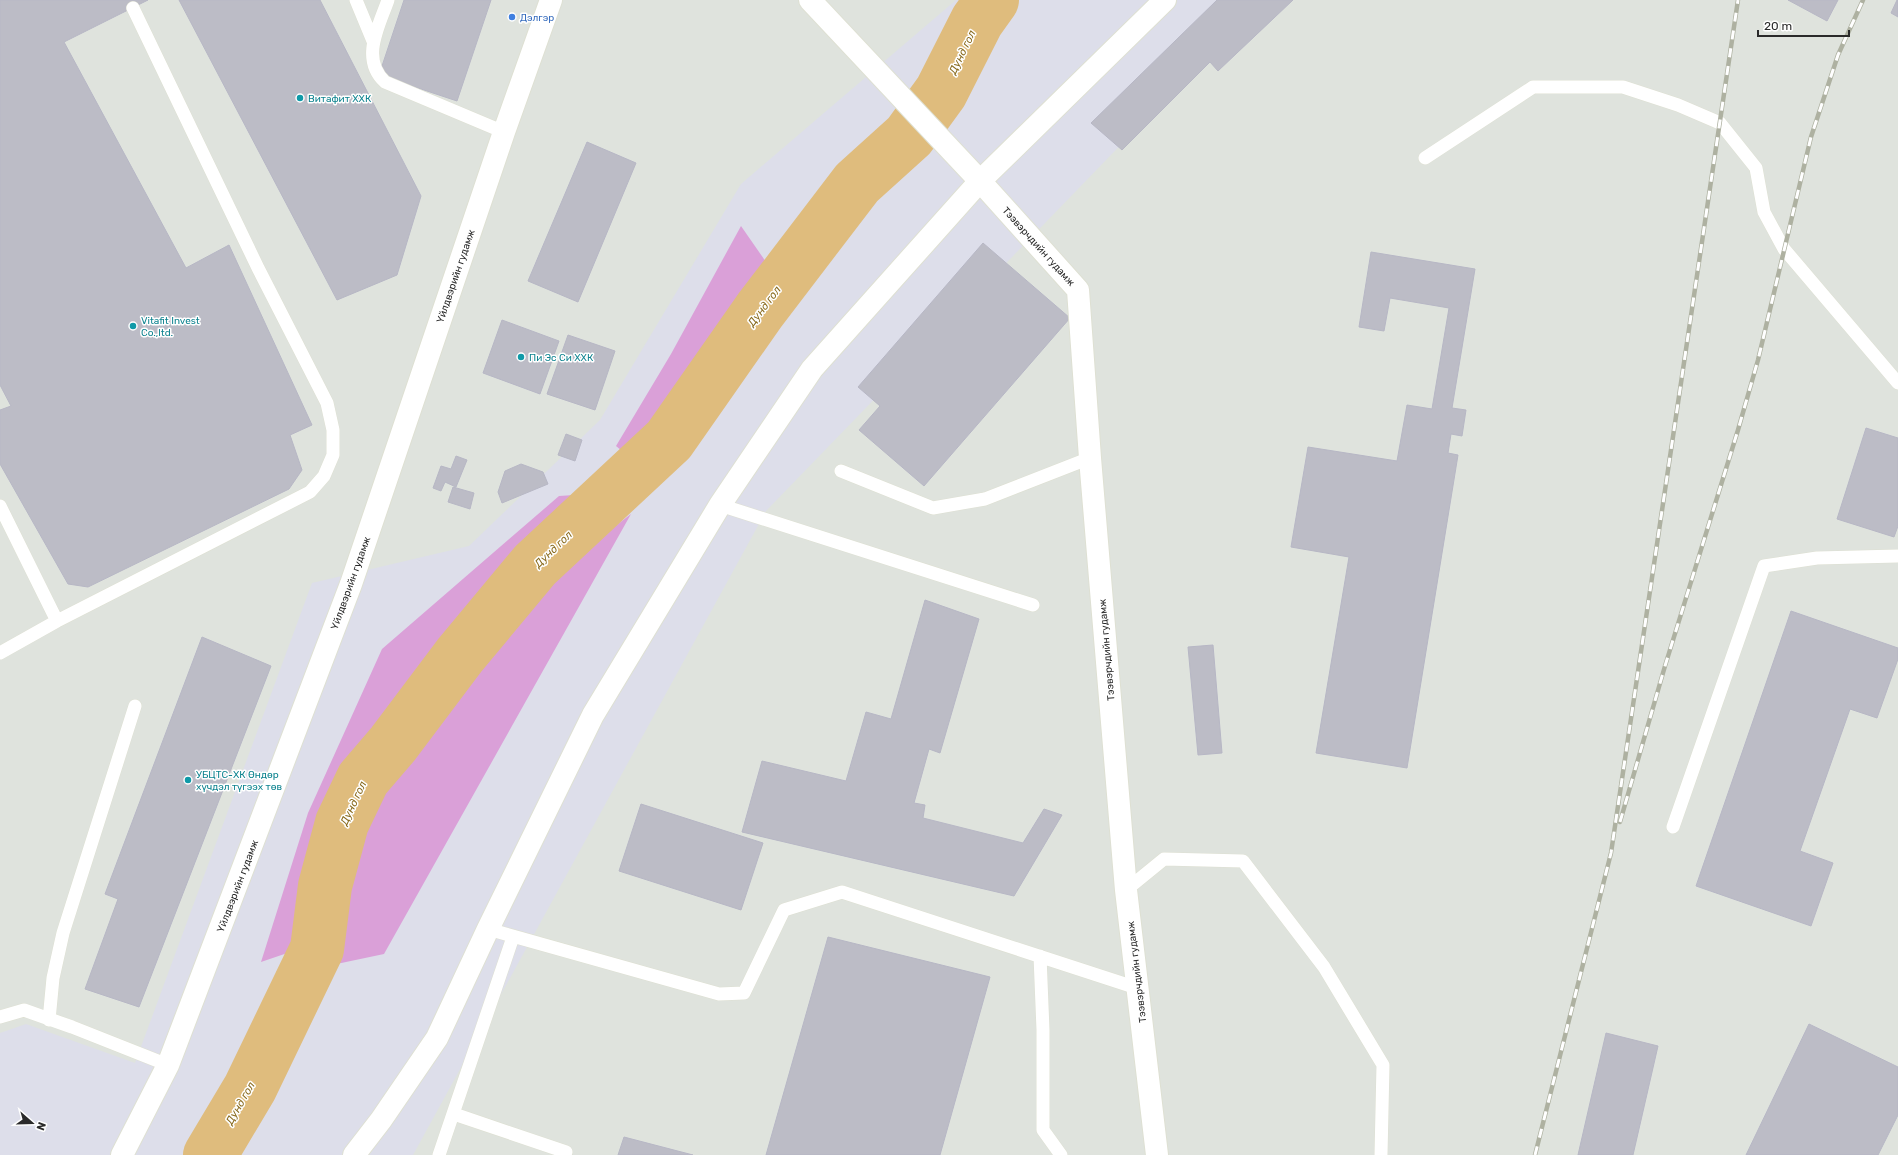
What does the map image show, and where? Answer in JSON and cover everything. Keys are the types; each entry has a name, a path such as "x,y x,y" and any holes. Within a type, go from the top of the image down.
{"street":[{"name":"Yйлдвэрийн гудамж","path":"122,1155 168,1065 351,584 504,132 551,0"},
{"name":"Тээвэрчдийн гудамж","path":"810,0 980,181 1078,290 1090,458 1126,890 1157,1155"},
{"path":"354,1155 381,1120 437,1038 488,929 593,714 720,505 812,369 980,181 1165,0"}],"lane":[{"path":"356,0 373,41"},
{"path":"388,0 373,41 373,61 377,74 385,82 504,132"},
{"path":"0,653 57,621 310,492 324,476 333,455 333,430 327,403 258,268 133,8"},
{"path":"1425,158 1533,87 1623,87 1678,105 1720,123 1756,168 1764,212 1784,249 1898,383"},
{"path":"841,471 933,508 984,499 1090,458"},
{"path":"720,505 1033,605"},
{"path":"0,506 57,621"},
{"path":"1673,827 1764,566 1817,558 1898,556"},
{"path":"49,1020 53,978 63,933 135,706"},
{"path":"1126,890 1164,859 1243,861 1324,967 1383,1065 1381,1155"},
{"path":"488,929 719,994 744,993 784,910 842,892 1138,988"},
{"path":"439,1155 513,937"},
{"path":"1040,956 1043,1030 1042,1130 1061,1155"},
{"path":"0,1017 24,1010 72,1027 168,1065"},
{"path":"454,1114 566,1152"}],"shaded area":[{"path":"0,0 956,0 741,184 600,420 469,546 312,583 135,1063 26,1024 0,1033"},
{"path":"1261,0 1898,0 1898,1155 413,1155 766,511"},
{"path":"741,226 766,262 705,370 633,460 616,446 671,354"},
{"path":"589,494 530,552 373,750 326,838 302,948 261,962 308,813 382,649 559,496"},
{"path":"631,514 384,954 327,966 351,841 387,766 554,573"}],"building":[{"name":"Vitafit Invest Co.,ltd.","path":"0,0 148,0 64,42 186,268 229,245 312,425 290,435 302,470 289,489 88,587 68,584 0,464 0,410 11,406 0,385"},
{"name":"Витафит ХХК","path":"179,0 320,0 421,196 397,275 337,300"},
{"path":"404,0 491,0 457,101 379,75"},
{"path":"1217,0 1293,0 1218,71 1210,62 1122,150 1091,123"},
{"path":"1788,0 1838,0 1827,21"},
{"path":"1898,0 1898,17 1891,13"},
{"path":"587,142 636,163 578,302 528,281"},
{"path":"983,243 1070,318 924,486 859,430 880,406 858,387"},
{"path":"1371,252 1475,269 1452,408 1466,410 1462,436 1451,434 1448,453 1458,455 1407,768 1316,753 1349,557 1291,547 1308,447 1397,461 1407,405 1432,409 1449,308 1390,298 1384,331 1359,327"},
{"name":"Пи Эс Си ХХК","path":"502,320 559,341 540,394 483,373"},
{"path":"568,335 615,351 595,410 547,394"},
{"path":"1866,428 1898,438 1898,526 1894,537 1837,519"},
{"path":"566,434 582,440 575,461 558,455"},
{"path":"456,456 467,460 456,487 445,482 441,491 433,488 441,466 451,469"},
{"path":"521,464 543,472 548,484 502,503 498,492 505,471"},
{"path":"453,487 474,493 470,509 448,502"},
{"path":"925,600 979,619 940,753 929,749 914,803 925,805 923,818 1023,843 1044,809 1062,815 1014,896 742,832 762,761 846,781 866,712 891,719"},
{"path":"1791,611 1898,648 1898,659 1877,718 1850,709 1800,851 1833,863 1811,926 1696,886"},
{"name":"УБЦТС-ХК Өндөр хүчдэл түгээх төв","path":"202,637 271,666 139,1007 85,989 118,899 105,894"},
{"path":"1213,645 1222,753 1198,755 1188,647"},
{"path":"641,804 763,843 741,910 619,871"},
{"path":"828,937 990,977 940,1155 766,1155"},
{"path":"1809,1024 1898,1067 1898,1115 1878,1155 1746,1155"},
{"path":"1606,1033 1658,1046 1633,1155 1578,1155"},
{"path":"624,1137 693,1155 618,1155"}],"waterway":[{"name":"Дунд гол","path":"210,1155 250,1088 317,949 325,886 342,823 363,779 393,744 460,655 535,565 669,440 760,310 857,183 909,136 941,92 977,21 992,0"}],"railway":[{"path":"1535,1155 1611,853 1738,0"},
{"path":"1620,822 1665,666 1738,430 1758,360 1811,137 1838,55 1863,0"}],"place":[{"name":"Дэлгэр","path":"512,17"},
{"name":"Витафит ХХК","path":"300,98"},
{"name":"Vitafit Invest Co.,ltd.","path":"133,326"},
{"name":"Пи Эс Си ХХК","path":"521,357"},
{"name":"УБЦТС-ХК Өндөр хүчдэл түгээх төв","path":"188,780"}]}
